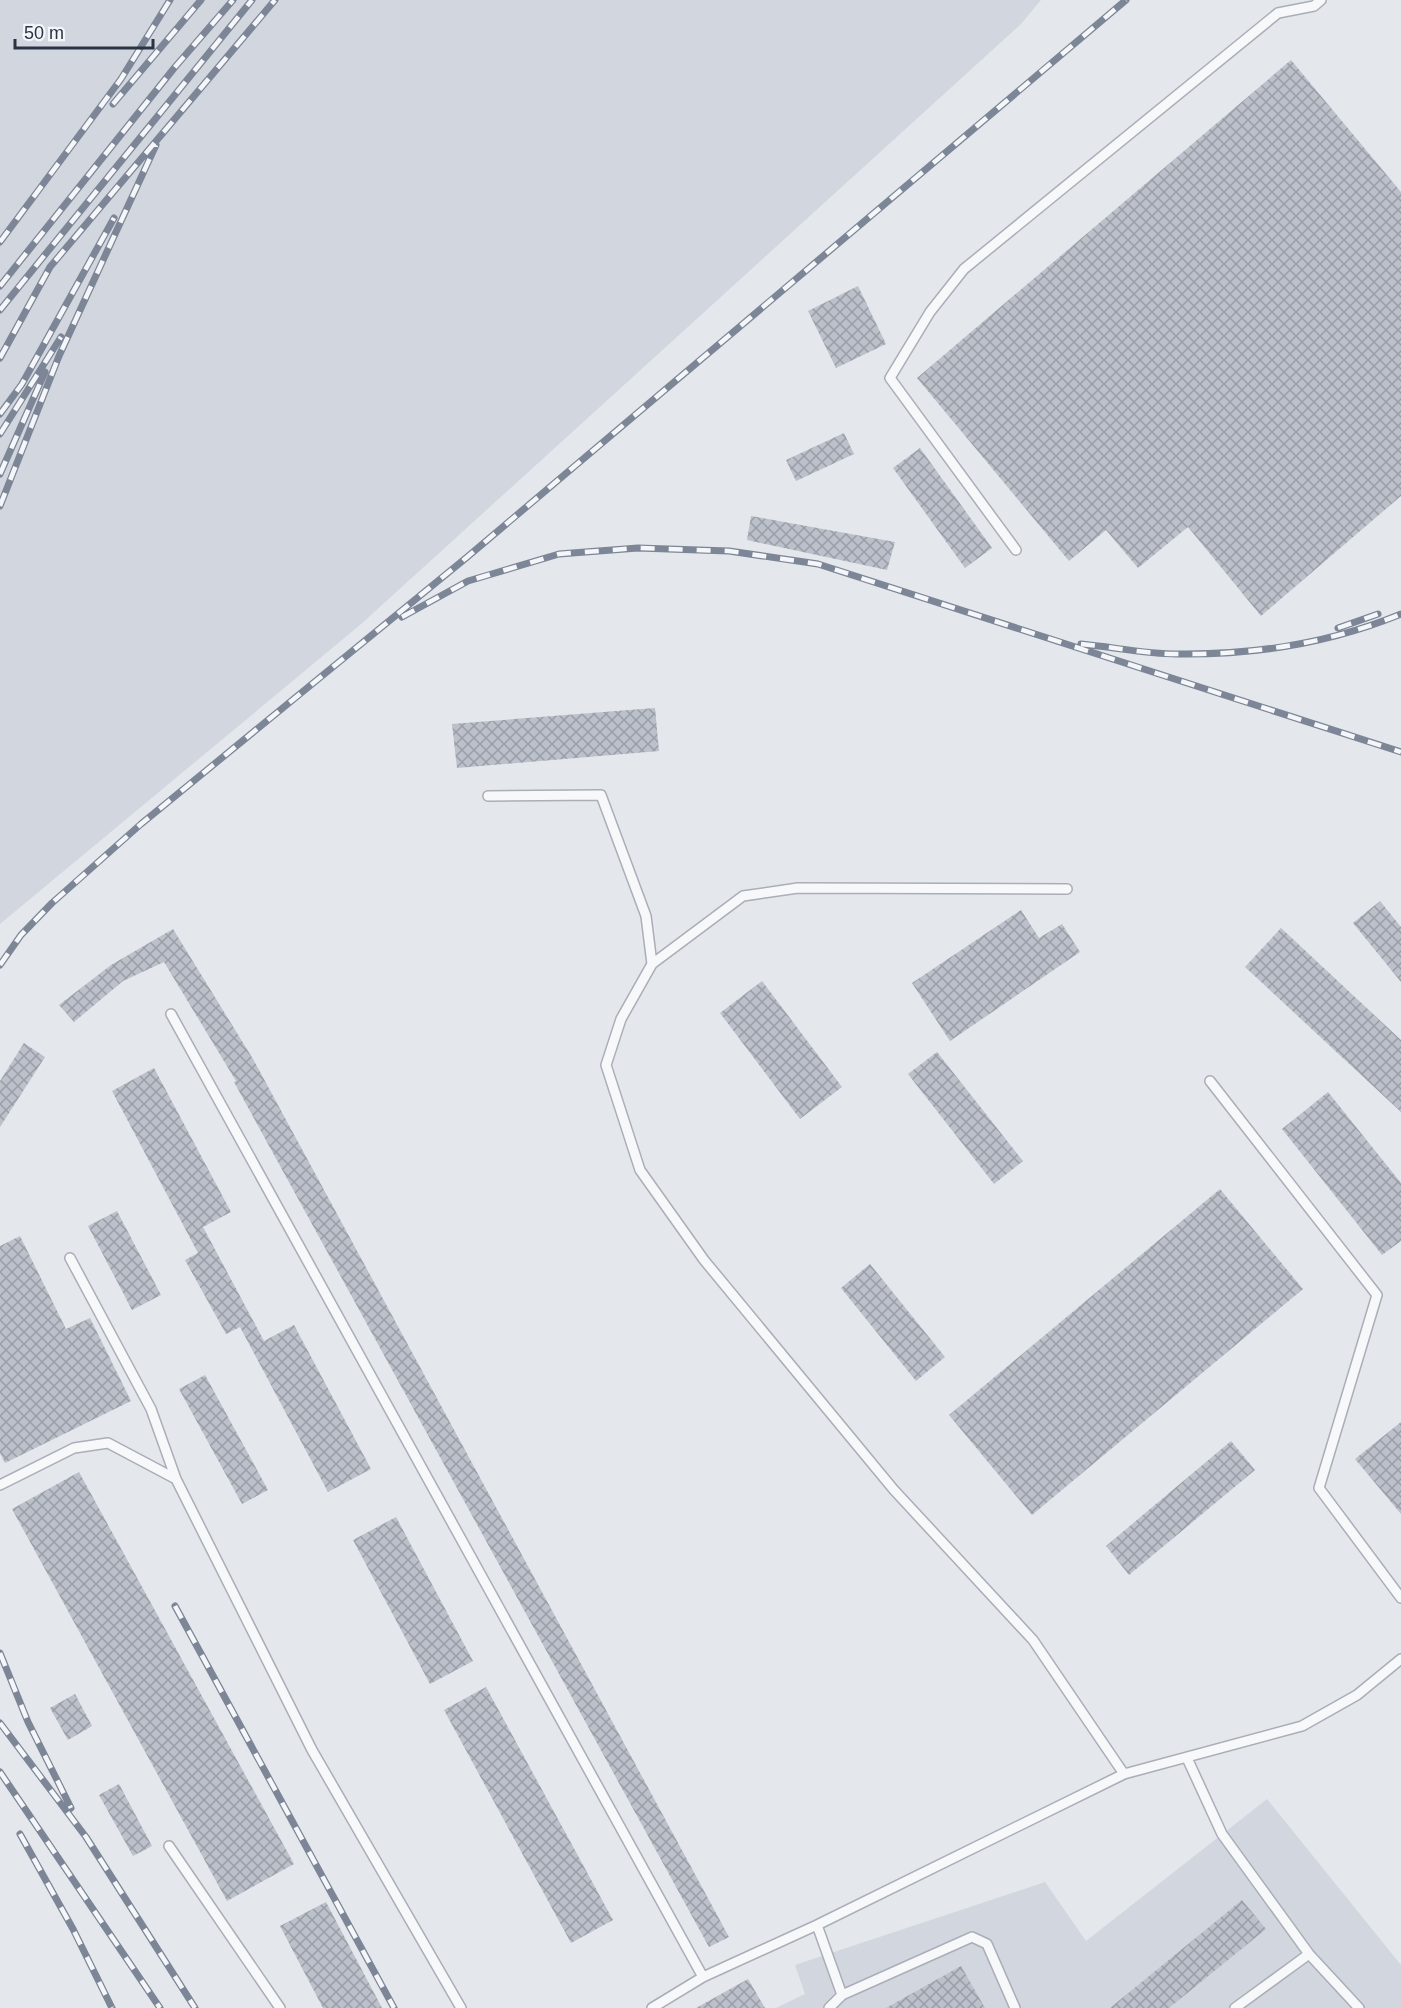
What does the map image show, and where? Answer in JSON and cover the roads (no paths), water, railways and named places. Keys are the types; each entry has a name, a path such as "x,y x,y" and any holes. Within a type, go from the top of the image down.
{"lane":[{"path":"1016,550 890,378 930,312 964,269 1278,13 1314,6 1321,0"},
{"path":"488,796 601,795 646,915 652,964"},
{"path":"1067,889 798,888 743,896 652,964 621,1019 606,1065 640,1170 704,1260 894,1490 1033,1640 1124,1774"},
{"path":"171,1014 704,1977"},
{"path":"1210,1081 1377,1295 1319,1488 1401,1598"},
{"path":"70,1258 151,1409 176,1479 312,1750 462,2008"},
{"path":"0,1485 74,1448 108,1443 176,1479"},
{"path":"652,2008 704,1977 817,1925 1124,1774 1302,1726 1358,1695 1401,1659"},
{"path":"1187,1758 1222,1834 1308,1954 1359,2008"},
{"path":"169,1846 279,2008"},
{"path":"817,1925 842,1995"},
{"path":"830,2008 842,1995 972,1937 987,1944 1015,2008"},
{"path":"1235,2008 1308,1954"}],"railway":[{"path":"0,242 121,79 170,0"},
{"path":"113,104 201,0"},
{"path":"0,286 175,67 233,0"},
{"path":"0,310 252,0"},
{"path":"0,358 50,267 275,0"},
{"path":"0,965 21,935 52,903 141,824 466,558 1126,0"},
{"path":"0,506 59,356 156,145"},
{"path":"0,414 22,384 114,218"},
{"path":"0,434 61,337"},
{"path":"0,474 45,372"},
{"path":"402,617 468,581 559,554 638,548 729,551 818,564 1401,752"},
{"path":"1338,628 1378,614"},
{"path":"1081,644 1165,654 1234,652 1319,640 1401,614"},
{"path":"175,1606 394,2008"},
{"path":"0,1653 28,1722 71,1808"},
{"path":"0,1723 86,1837 195,2008"},
{"path":"0,1772 160,2008"},
{"path":"20,1834 73,1929 112,2008"}]}
